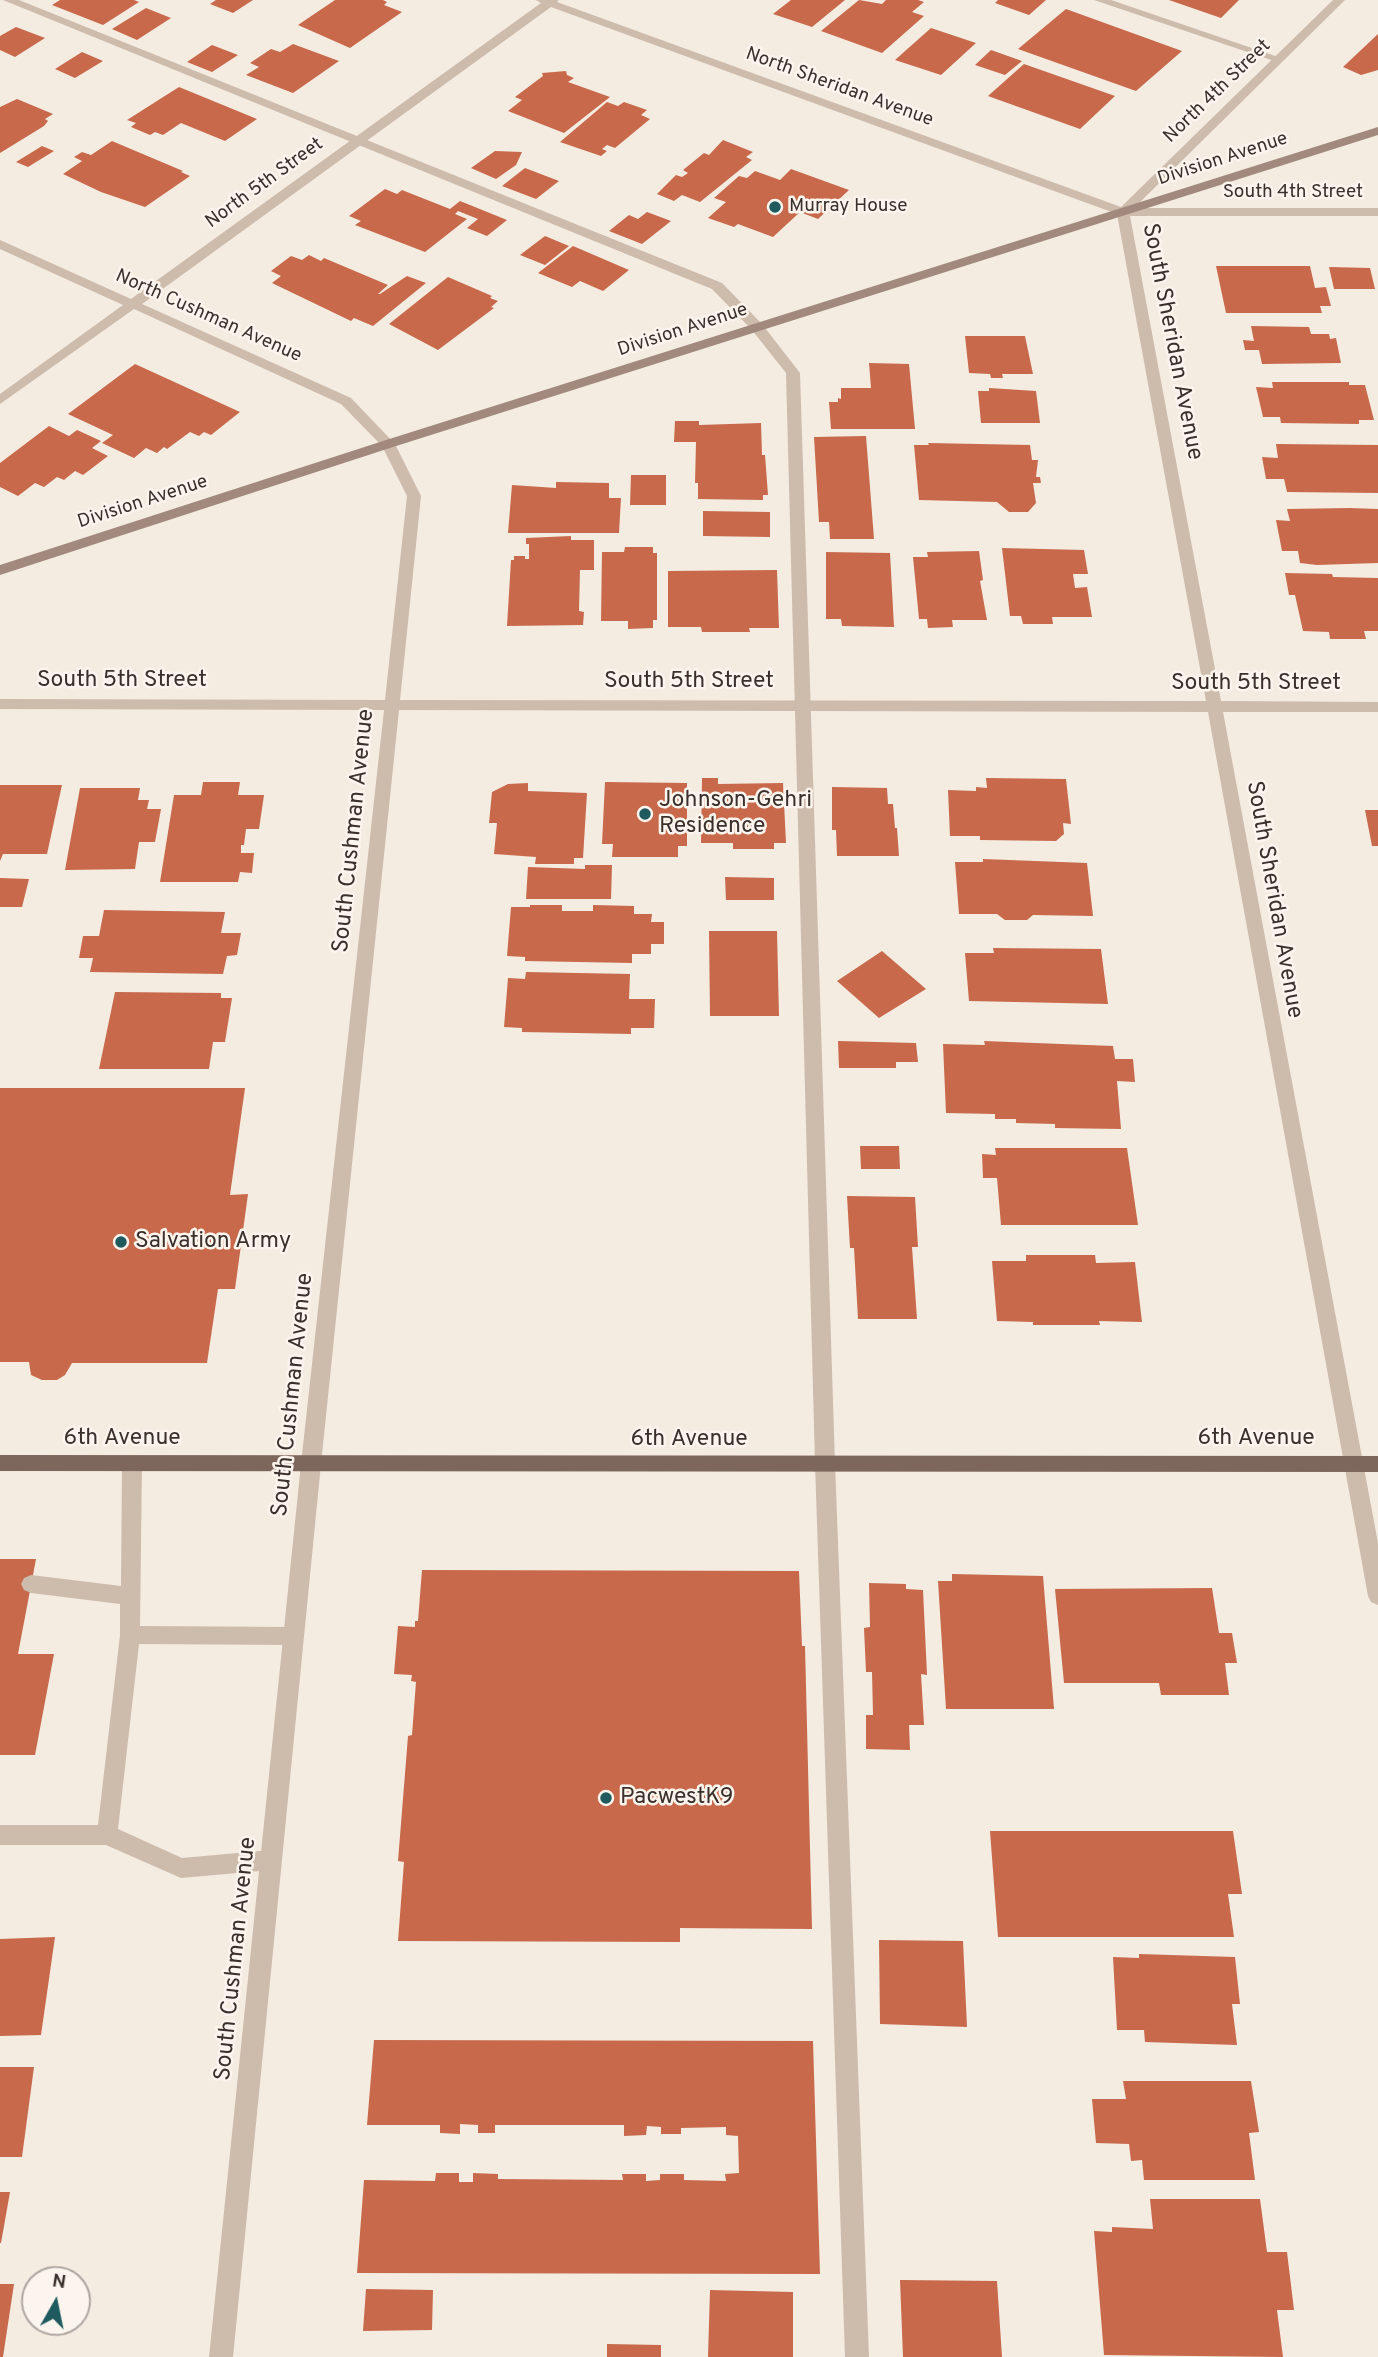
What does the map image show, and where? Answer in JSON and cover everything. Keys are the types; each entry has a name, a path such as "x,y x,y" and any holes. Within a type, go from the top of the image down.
{"main road":[{"name":"Division Avenue","path":"0,569 1378,131"},
{"name":"6th Avenue","path":"0,1463 1378,1464"}],"street":[{"path":"9,0 718,286 757,327 793,373 825,1464 857,2357"},
{"path":"1100,0 1278,59"},
{"name":"North 4th Street","path":"1123,212 1339,0"},
{"name":"North 5th Street","path":"0,400 548,1"},
{"name":"North Sheridan Avenue","path":"548,1 1123,212"},
{"name":"South 4th Street","path":"1123,212 1378,212"},
{"name":"South Sheridan Avenue","path":"1123,212 1378,1596"},
{"name":"North Cushman Avenue","path":"0,244 346,401 388,444"},
{"name":"South Cushman Avenue","path":"221,2357 311,1464 414,496 388,444"},
{"name":"South 5th Street","path":"0,704 1378,707"},
{"path":"107,1835 130,1635 132,1463"},
{"path":"32,1584 130,1596"},
{"path":"130,1635 294,1636"},
{"path":"0,1835 107,1835 181,1868 271,1860"}],"building":[{"path":"60,0 139,2 103,25 52,5"},
{"path":"216,0 253,0 233,13 210,4"},
{"path":"335,0 383,0 387,2 384,5 402,12 350,48 298,25"},
{"path":"791,0 845,0 812,27 773,14"},
{"path":"859,0 882,4 886,0 918,0 924,2 912,12 924,16 882,53 821,31"},
{"path":"998,0 1046,0 1029,15 995,3"},
{"path":"1169,0 1239,0 1221,18"},
{"path":"146,8 171,18 137,40 112,29"},
{"path":"1066,9 1182,51 1136,91 1018,49"},
{"path":"16,27 45,38 15,57 0,50 0,36"},
{"path":"931,28 976,43 941,75 895,60"},
{"path":"1378,34 1378,70 1361,75 1343,67"},
{"path":"293,44 339,61 293,93 246,75 259,67 250,63 271,49 280,52"},
{"path":"212,45 238,55 212,72 187,62"},
{"path":"991,50 1022,61 1005,75 975,65"},
{"path":"82,52 103,61 75,78 55,69"},
{"path":"1024,64 1115,96 1080,129 988,96"},
{"path":"566,71 567,75 574,78 568,82 610,97 564,133 508,111 522,100 515,97 543,76 542,73"},
{"path":"179,87 257,119 225,141 181,123 163,135 155,132 150,135 131,127 136,123 127,120"},
{"path":"17,99 53,114 45,119 48,121 44,126 0,153 0,107"},
{"path":"607,102 618,106 624,102 647,110 641,115 650,119 615,148 607,145 602,149 607,151 601,156 560,142"},
{"path":"723,140 753,152 746,157 752,160 700,202 682,195 674,201 657,194 676,175 682,177 688,173 683,170 704,153 709,155"},
{"path":"112,141 190,176 145,207 101,192 63,174 82,161 74,157 82,152 91,155"},
{"path":"42,146 54,151 28,167 16,162"},
{"path":"495,151 522,152 516,165 496,179 471,168"},
{"path":"525,168 559,181 536,199 502,186"},
{"name":"Murray House","path":"791,169 849,190 818,219 800,212 773,237 738,224 734,227 708,218 726,202 714,198 739,176 747,178 755,171 780,180"},
{"path":"385,189 397,194 402,190 450,209 460,201 507,220 487,236 467,228 478,219 458,211 455,214 467,219 425,252 355,225 361,221 349,216"},
{"path":"647,212 671,221 642,244 609,231 629,215 638,219"},
{"path":"545,236 569,246 545,265 520,255"},
{"path":"573,246 629,270 603,291 580,281 572,287 538,273"},
{"path":"309,255 321,261 324,258 388,285 378,294 407,276 426,283 373,326 354,318 351,321 272,283 281,276 271,271 291,256 302,260"},
{"path":"1216,266 1310,266 1315,288 1326,287 1331,306 1320,306 1322,313 1226,313"},
{"path":"1329,267 1370,268 1375,289 1334,289"},
{"path":"448,277 492,296 490,298 498,301 491,307 494,308 438,350 389,324"},
{"path":"1251,326 1309,327 1311,334 1329,334 1330,339 1336,338 1341,363 1262,364 1259,350 1245,350 1243,340 1254,341"},
{"path":"965,336 1025,336 1033,374 1002,374 1003,378 991,378 990,374 969,373"},
{"path":"869,363 909,364 915,429 831,429 829,402 838,402 838,398 841,399 841,388 871,388"},
{"path":"135,364 240,412 211,435 204,432 199,436 190,432 167,449 164,447 157,453 146,448 134,458 102,443 113,435 68,414"},
{"path":"1272,382 1349,382 1349,385 1365,385 1374,420 1359,420 1359,424 1281,423 1280,417 1263,417 1256,387 1273,388"},
{"path":"989,388 1036,391 1040,423 981,423 978,391 989,391"},
{"path":"675,421 699,421 699,425 761,423 762,455 765,455 768,495 763,495 763,500 698,499 698,483 695,483 696,442 674,442"},
{"path":"49,426 69,436 77,430 101,441 92,448 108,456 83,475 75,471 64,480 57,477 44,487 35,483 18,496 0,487 0,463"},
{"path":"866,436 874,539 830,539 829,522 819,522 814,437"},
{"path":"928,443 1030,445 1032,460 1038,460 1036,477 1040,477 1041,483 1033,483 1036,503 1028,512 1009,512 997,502 919,500 914,445 929,445"},
{"path":"1276,444 1378,445 1378,493 1287,492 1284,479 1266,479 1262,457 1278,458"},
{"path":"631,475 666,475 666,505 630,505"},
{"path":"556,482 609,483 609,498 621,498 619,533 508,533 512,485 556,488"},
{"path":"1287,509 1378,509 1378,563 1300,563 1298,551 1282,551 1276,520 1290,521"},
{"path":"703,511 770,512 770,537 703,536"},
{"path":"571,536 571,540 594,540 594,570 580,570 579,611 584,612 583,625 507,626 511,560 514,560 514,556 525,556 525,559 529,559 529,544 526,544 526,538"},
{"path":"625,547 653,547 653,553 657,553 657,620 653,620 653,628 628,629 628,621 601,621 602,552 624,552"},
{"path":"1002,548 1084,550 1088,574 1073,574 1075,588 1087,587 1092,617 1052,617 1053,624 1023,624 1021,616 1010,616"},
{"path":"979,551 983,580 980,581 987,620 952,620 953,627 928,628 927,619 919,619 913,557 928,557 927,552"},
{"path":"826,552 890,553 894,627 842,626 841,619 826,619"},
{"path":"777,570 779,628 749,628 750,632 702,632 701,627 668,627 668,571"},
{"path":"1285,573 1378,578 1378,631 1364,631 1366,639 1330,639 1329,632 1303,631 1295,595 1289,595"},
{"path":"702,778 718,778 718,784 783,783 786,843 774,843 774,849 733,849 733,843 701,843"},
{"path":"986,778 1066,779 1071,824 1063,823 1064,834 1056,841 980,840 980,836 950,836 948,790 976,791 976,787 987,788"},
{"path":"203,782 240,782 238,795 264,795 259,829 246,829 244,845 241,845 241,853 254,853 252,873 240,872 238,882 160,882 174,795 201,795"},
{"name":"Johnson-Gehri Residence","path":"605,782 687,783 687,846 678,846 678,857 612,857 613,844 602,844"},
{"path":"528,783 528,791 587,793 583,858 574,858 574,864 535,864 536,857 494,854 497,823 489,823 492,792 508,784"},
{"path":"0,785 62,785 47,854 3,854 0,861"},
{"path":"832,787 887,788 888,804 893,804 899,856 837,856 836,830 832,830"},
{"path":"80,788 140,788 138,800 149,800 147,809 161,809 155,842 139,842 135,869 65,870"},
{"path":"1365,810 1378,810 1378,846 1372,846"},
{"path":"983,859 1087,863 1093,916 1033,915 1027,920 1005,920 997,914 959,914 955,862 983,862"},
{"path":"585,865 612,865 611,899 526,899 528,867 585,869"},
{"path":"725,877 774,878 774,900 726,900"},
{"path":"0,878 29,879 22,907 0,907"},
{"path":"562,905 562,911 593,911 593,905 634,906 634,914 652,914 651,922 664,922 664,944 651,944 651,954 632,954 632,963 525,961 525,957 507,956 511,907"},
{"path":"104,910 225,912 221,933 241,933 237,955 227,956 223,974 90,972 93,958 79,958 83,936 99,936"},
{"path":"709,931 777,931 779,1016 710,1016"},
{"path":"993,948 1101,949 1108,1004 969,1001 965,953 994,953"},
{"path":"882,951 926,989 879,1018 837,981"},
{"path":"526,972 630,974 629,999 655,999 654,1028 631,1028 631,1034 522,1032 522,1028 504,1027 508,978 525,979"},
{"path":"115,992 221,993 221,998 232,998 225,1042 213,1042 209,1069 99,1069"},
{"path":"838,1041 916,1043 918,1062 896,1062 896,1068 839,1068"},
{"path":"984,1041 1113,1046 1115,1059 1133,1059 1135,1082 1117,1081 1121,1129 1055,1128 1055,1124 1016,1123 1016,1119 995,1119 995,1114 946,1113 943,1044 985,1045"},
{"name":"Salvation Army","path":"0,1088 245,1088 230,1195 248,1194 235,1289 218,1289 207,1363 72,1363 65,1375 57,1380 42,1380 31,1375 29,1362 0,1362"},
{"path":"860,1146 899,1146 900,1169 861,1169"},
{"path":"995,1148 1127,1148 1138,1225 1001,1225 997,1178 983,1178 982,1154 996,1155"},
{"path":"847,1196 915,1197 918,1247 912,1247 917,1319 858,1319 854,1248 850,1248"},
{"path":"1026,1255 1095,1255 1096,1263 1135,1262 1142,1322 1099,1321 1100,1325 1033,1325 1033,1322 997,1321 992,1261 1026,1261"},
{"path":"0,1559 36,1559 18,1654 54,1654 35,1755 0,1755"},
{"name":"PacwestK9","path":"422,1570 799,1571 802,1646 805,1646 812,1929 680,1928 680,1942 398,1941 404,1862 398,1861 408,1736 412,1735 416,1682 411,1681 412,1675 394,1674 398,1626 415,1627 415,1621 418,1621"},
{"path":"952,1574 1043,1576 1054,1709 946,1709 938,1581 952,1581"},
{"path":"869,1583 906,1584 906,1589 923,1590 927,1675 921,1674 924,1725 909,1725 910,1750 866,1749 866,1715 873,1715 872,1672 866,1672 864,1628 870,1627"},
{"path":"1212,1588 1219,1633 1232,1633 1237,1663 1225,1663 1229,1695 1161,1695 1159,1683 1064,1683 1055,1589"},
{"path":"990,1831 1233,1831 1242,1894 1228,1894 1234,1937 998,1937"},
{"path":"55,1937 41,2035 0,2036 0,1939"},
{"path":"879,1940 963,1941 967,2027 880,2024"},
{"path":"1139,1954 1235,1957 1240,2004 1232,2004 1237,2045 1145,2042 1144,2030 1117,2030 1113,1957 1139,1958"},
{"path":"374,2040 813,2041 820,2274 357,2273 364,2180 435,2181 436,2173 459,2173 459,2182 473,2182 473,2173 498,2174 498,2179 623,2180 622,2174 646,2174 646,2181 660,2180 660,2174 684,2174 684,2180 726,2181 725,2174 739,2173 738,2136 726,2135 726,2127 681,2128 681,2134 661,2134 661,2127 647,2126 646,2135 624,2136 624,2125 495,2125 495,2133 478,2133 478,2125 460,2124 460,2134 440,2133 440,2125 367,2125"},
{"path":"0,2067 34,2067 22,2157 0,2157"},
{"path":"1123,2081 1251,2081 1259,2132 1249,2133 1255,2180 1144,2180 1142,2160 1131,2161 1129,2144 1096,2143 1092,2099 1126,2099"},
{"path":"0,2192 10,2192 1,2243 0,2243"},
{"path":"1150,2199 1260,2199 1267,2252 1287,2252 1294,2310 1277,2310 1283,2357 1104,2355 1094,2231 1112,2232 1112,2227 1153,2229"},
{"path":"900,2280 997,2281 1002,2357 903,2357"},
{"path":"0,2284 14,2284 3,2357 0,2357"},
{"path":"366,2289 433,2290 432,2330 363,2331"},
{"path":"710,2290 793,2292 793,2357 708,2357"},
{"path":"607,2344 661,2345 661,2357 607,2357"}],"place":[{"name":"Murray House","path":"775,207"},
{"name":"Johnson-Gehri Residence","path":"645,814"},
{"name":"Salvation Army","path":"121,1242"},
{"name":"PacwestK9","path":"606,1798"}]}
